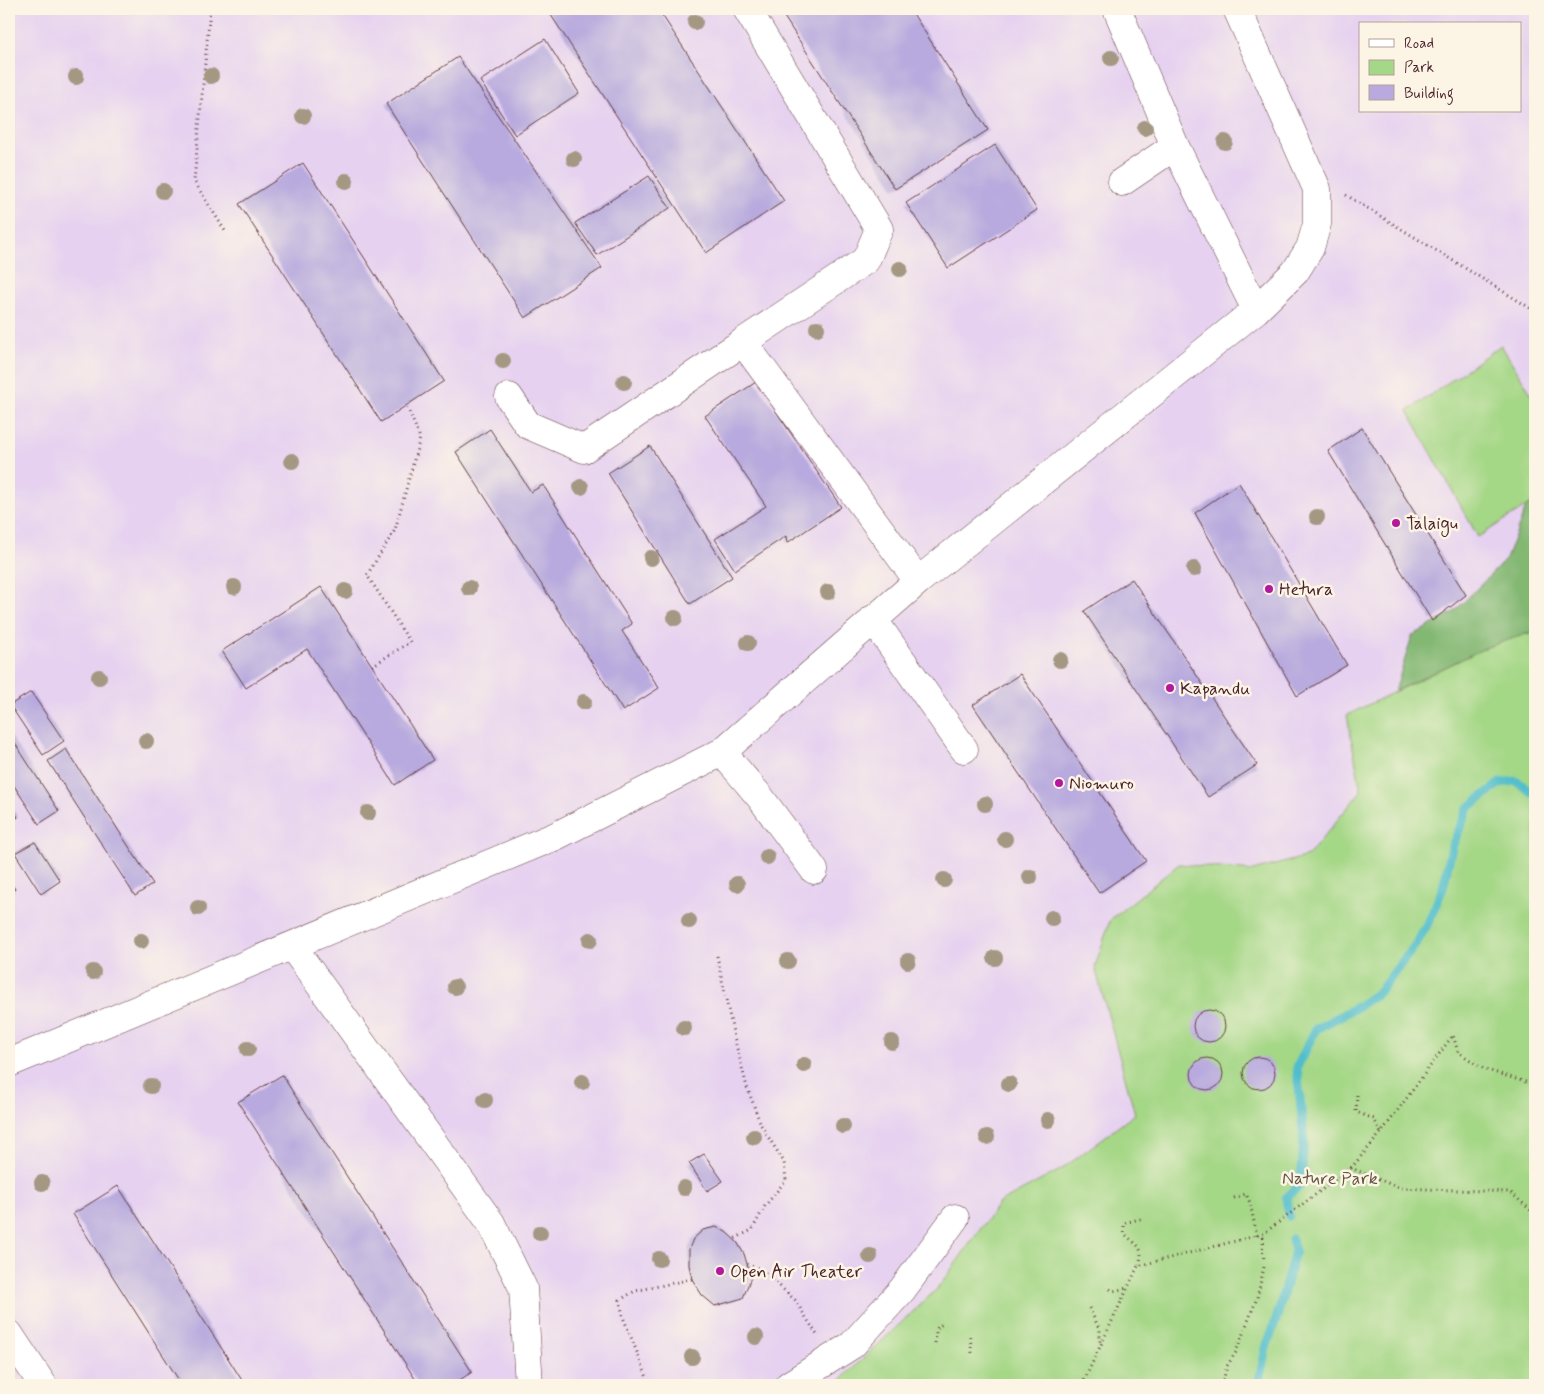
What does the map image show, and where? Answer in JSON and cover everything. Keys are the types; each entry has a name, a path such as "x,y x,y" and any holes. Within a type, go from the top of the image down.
{"street":[{"path":"509,397 528,425 584,449 866,260 879,229 747,9"},
{"path":"1117,9 1175,146 1256,310"},
{"path":"9,1064 556,836 722,752 872,619 1256,310 1295,272 1310,248 1317,224 1316,190 1237,9"},
{"path":"1122,182 1175,146"},
{"path":"744,342 918,581"},
{"path":"872,619 964,749"},
{"path":"722,752 760,798 814,870"},
{"path":"292,946 491,1223 523,1288 529,1385"},
{"path":"789,1385 852,1345 902,1290 956,1218"},
{"path":"9,1334 43,1385"}],"path":[{"path":"210,9 194,180 225,231"},
{"path":"1341,192 1535,311"},
{"path":"372,666 410,642 367,575 395,530 420,438 407,406"},
{"path":"717,956 734,1036 748,1087 761,1125 784,1162 786,1180 765,1206 752,1230 734,1239"},
{"path":"1138,1266 1257,1236 1289,1216 1351,1168 1381,1133 1453,1036 1458,1052 1484,1069 1535,1085"},
{"path":"1357,1095 1356,1112 1374,1118 1381,1133"},
{"path":"1351,1168 1400,1188 1510,1192 1535,1214"},
{"path":"1234,1198 1246,1194 1250,1203 1257,1236"},
{"path":"1082,1385 1142,1254 1139,1246 1124,1233 1124,1223 1144,1218"},
{"path":"1222,1385 1227,1366 1236,1352 1257,1298 1264,1267 1263,1234"},
{"path":"747,1265 761,1269 795,1300 832,1358"},
{"path":"650,1385 623,1318 620,1300 635,1291 692,1279"},
{"path":"1110,1290 1128,1288"},
{"path":"1089,1308 1100,1330 1100,1348"},
{"path":"935,1343 938,1326 944,1324"},
{"path":"970,1337 972,1353"}],"shaded area":[{"path":"9,9 1535,9 1535,631 1487,647 1347,715 1361,791 1308,856 1253,871 1179,864 1095,967 1135,1114 1062,1169 999,1203 938,1288 835,1385 17,1385 9,1371"}],"green space":[{"path":"1501,345 1535,400 1535,501 1478,537 1408,411"},
{"path":"1535,501 1535,631 1487,647 1395,691 1412,636 1454,612 1506,559 1526,507"},
{"name":"Nature Park","path":"1535,631 1535,1385 835,1385 938,1288 999,1203 1062,1169 1135,1114 1095,967 1110,920 1179,864 1253,871 1308,856 1361,791 1347,715 1487,647"}],"building":[{"path":"547,9 658,9 784,201 706,253"},
{"path":"779,9 910,9 988,130 895,189"},
{"path":"545,39 579,93 515,135 480,81"},
{"path":"458,57 602,268 525,318 386,104"},
{"path":"995,145 1037,210 948,268 906,203"},
{"path":"303,163 444,381 381,422 239,204"},
{"path":"649,176 670,208 597,255 575,223"},
{"path":"756,382 841,507 787,543 786,536 735,570 715,539 766,506 705,416"},
{"name":"Talaigu","path":"1362,428 1466,595 1432,621 1328,451"},
{"path":"490,429 531,492 543,485 632,624 622,631 659,688 623,711 456,452"},
{"path":"650,446 732,577 690,604 608,473"},
{"name":"Hetura","path":"1239,483 1347,665 1297,696 1195,513"},
{"name":"Kapandu","path":"1132,579 1257,765 1208,797 1084,611"},
{"path":"321,587 433,760 395,785 307,649 246,688 222,651"},
{"name":"Niomuro","path":"1020,674 1146,861 1099,893 973,705"},
{"path":"31,692 64,741 43,755 10,705"},
{"path":"9,734 59,811 39,824 9,778"},
{"path":"66,749 153,884 135,896 48,761"},
{"path":"9,804 18,817 9,824"},
{"path":"35,842 60,881 41,894 15,853"},
{"path":"9,880 15,889 9,893"},
{"path":"1209,1010 1215,1011 1220,1015 1224,1020 1224,1032 1220,1037 1215,1041 1209,1042 1203,1041 1198,1037 1194,1032 1193,1026 1194,1020 1198,1015 1203,1011"},
{"path":"1259,1057 1265,1058 1270,1062 1274,1067 1274,1079 1270,1084 1265,1088 1259,1089 1253,1088 1248,1084 1244,1079 1243,1073 1244,1067 1248,1062 1253,1058"},
{"path":"1207,1058 1213,1059 1218,1063 1222,1068 1222,1080 1218,1085 1213,1089 1207,1090 1201,1089 1196,1085 1192,1080 1191,1074 1192,1068 1196,1063 1201,1059"},
{"path":"282,1075 472,1372 452,1385 419,1385 238,1102"},
{"path":"704,1154 723,1181 707,1191 689,1163"},
{"path":"118,1186 245,1385 182,1385 73,1214"},
{"name":"Open Air Theater","path":"716,1227 726,1232 737,1242 744,1254 751,1277 743,1298 715,1306 702,1295 692,1279 689,1265 689,1249 693,1239 703,1230"}],"waterway":[{"path":"1289,1216 1286,1198 1301,1184 1304,1139 1297,1067 1316,1029 1357,1007 1379,992 1416,944 1427,925 1443,888 1452,847 1468,808 1500,783 1516,781 1535,794"},
{"path":"1258,1385 1266,1348 1277,1317 1295,1251 1292,1239"}],"place":[{"name":"Talaigu","path":"1396,523"},
{"name":"Hetura","path":"1269,589"},
{"name":"Kapandu","path":"1170,688"},
{"name":"Niomuro","path":"1059,783"},
{"name":"Open Air Theater","path":"720,1271"}]}
